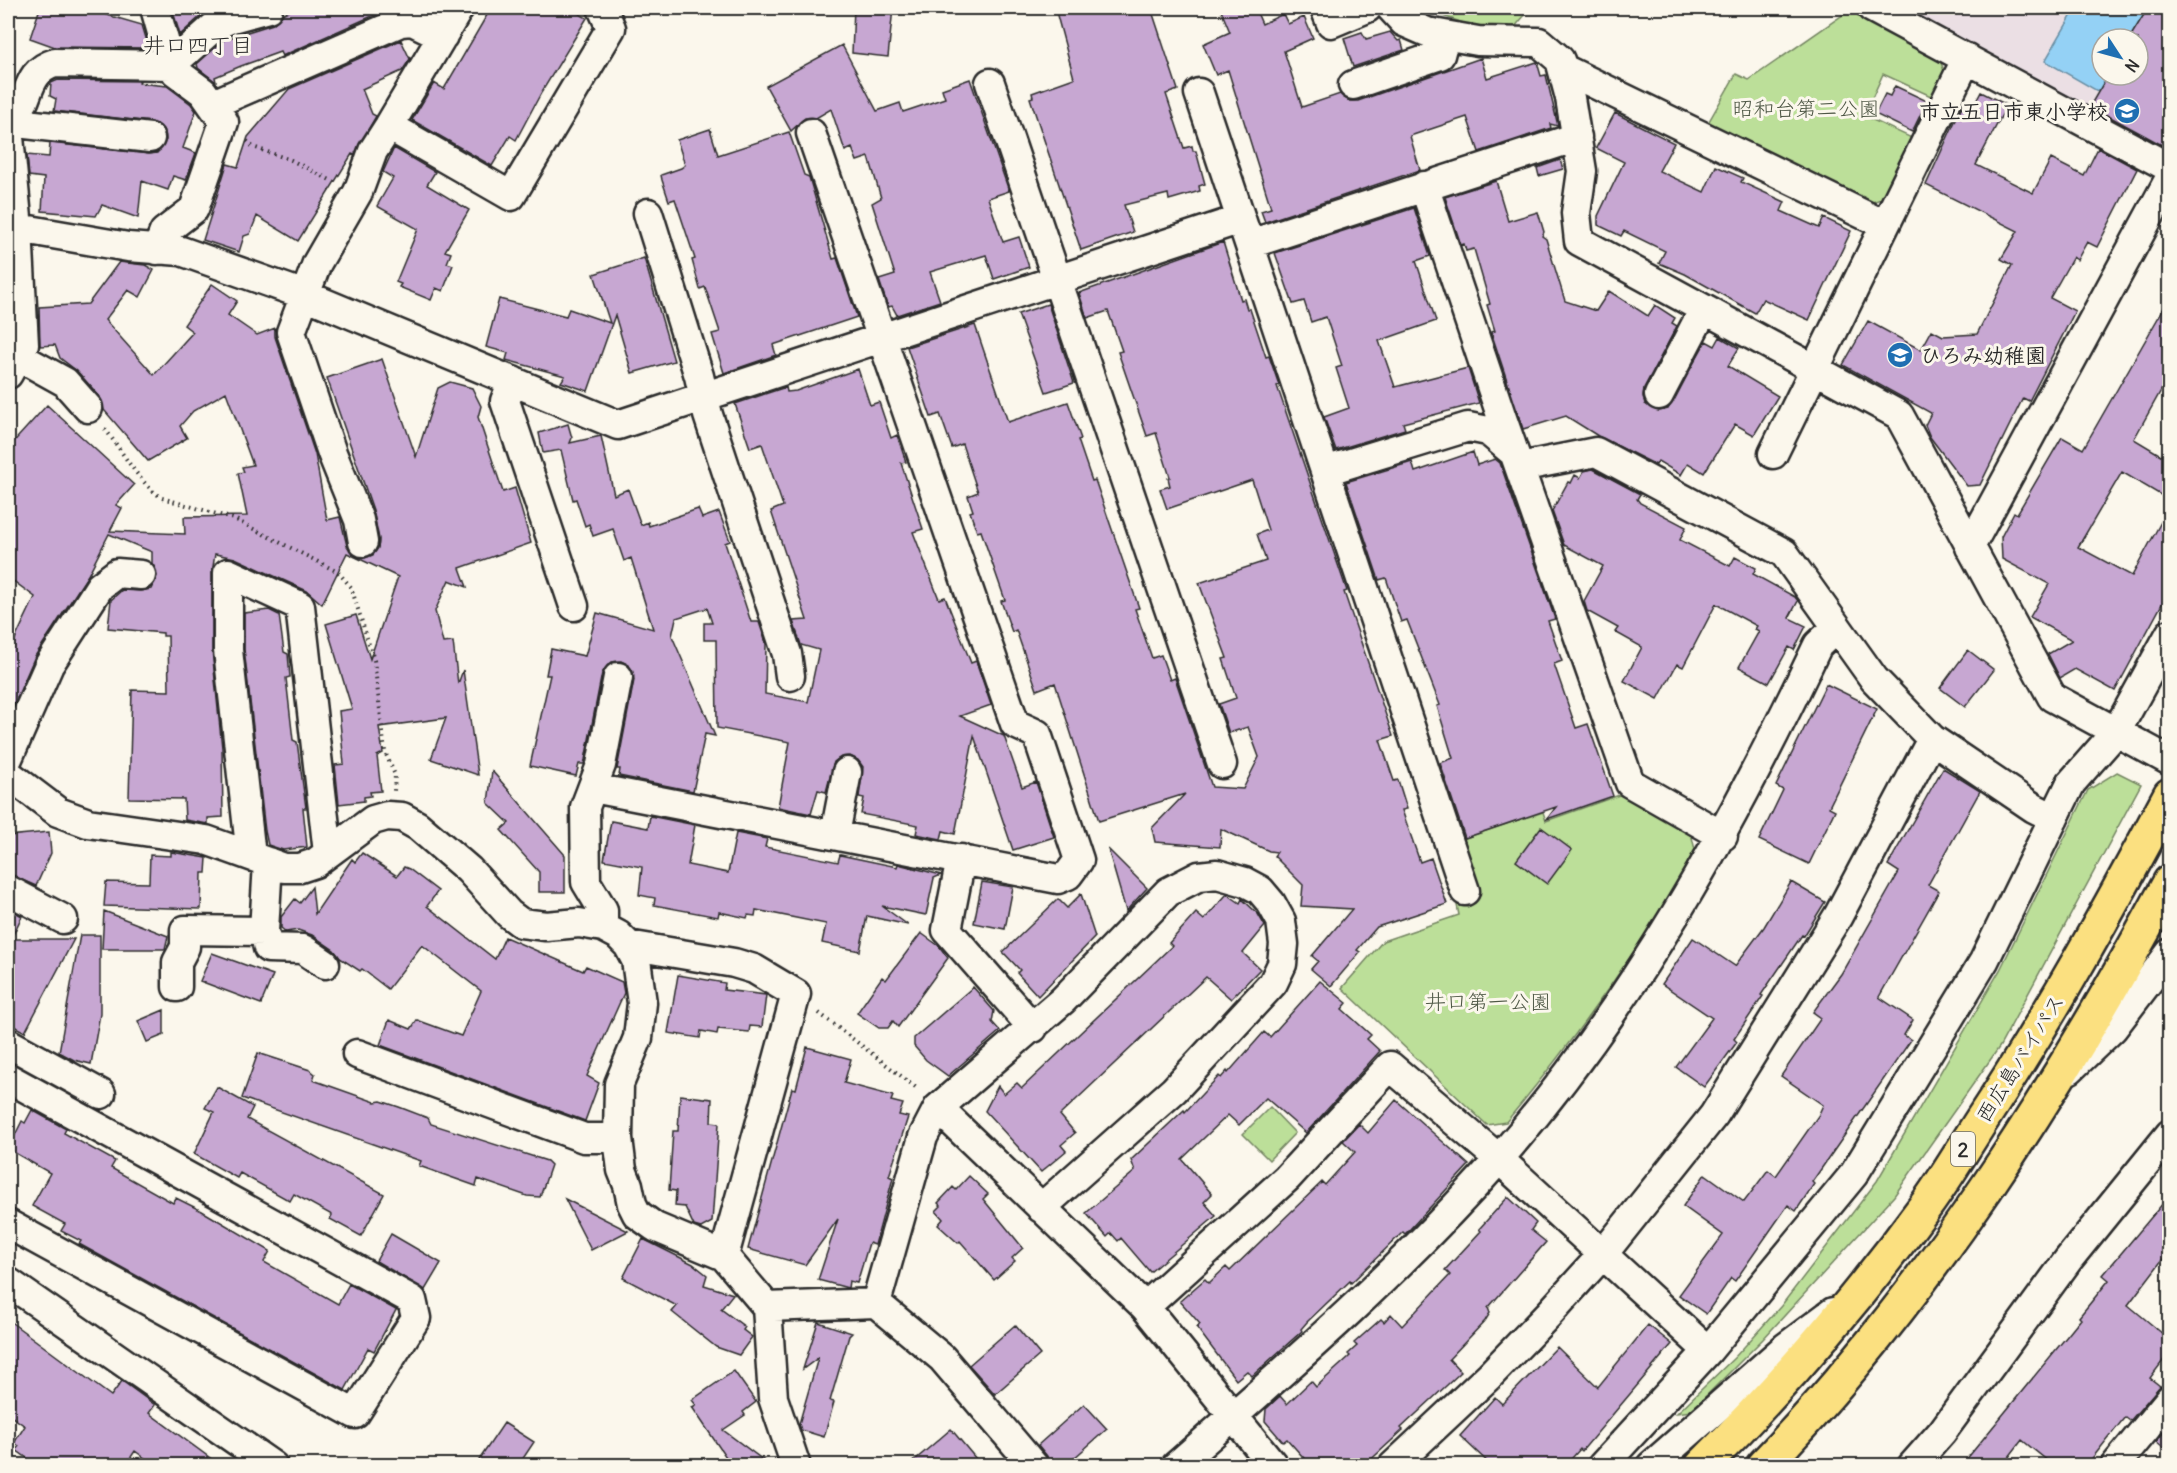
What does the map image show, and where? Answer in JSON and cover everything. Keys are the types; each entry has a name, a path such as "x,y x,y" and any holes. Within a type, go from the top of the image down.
{"highway":[{"name":"西広島バイパス","path":"1702,1466 1746,1422 1857,1293 1928,1203 2011,1075 2109,910 2169,795"},
{"name":"西広島バイパス","path":"1762,1466 1870,1344 1961,1224 2052,1086 2138,940 2169,882"}],"street":[{"path":"156,8 171,64 219,113"},
{"path":"8,109 24,101 38,71 55,63 171,64 216,25 268,8"},
{"path":"363,542 358,520 332,453 291,332 317,263 358,192 373,151 459,8"},
{"path":"389,126 511,196 611,28 602,8"},
{"path":"1325,8 1332,23 1367,8"},
{"path":"1391,8 1404,22 1444,36 1478,41 1539,42 1560,60 1564,69 1581,171 1576,213 1579,241 1899,415 2052,697 2158,755"},
{"path":"1872,8 2169,168"},
{"path":"157,249 164,232 194,209 219,113 401,22 412,21 443,36"},
{"path":"1353,85 1440,55 1444,36"},
{"path":"1773,454 1967,58"},
{"path":"1564,69 1885,225"},
{"path":"990,83 1222,764"},
{"path":"1199,93 1465,891"},
{"path":"8,122 150,138"},
{"path":"8,127 18,228 24,345 13,365 64,382 88,408"},
{"path":"593,788 1058,879 1068,875 1079,860 1038,734 1015,724 811,133"},
{"path":"18,228 181,251 304,295 618,425 1057,278 1424,186 1576,137"},
{"path":"1970,547 2169,178"},
{"path":"1424,186 1630,783 1723,836"},
{"path":"648,213 704,397 787,654 790,676"},
{"path":"1659,395 1704,309"},
{"path":"513,381 505,401 574,606"},
{"path":"1325,471 1468,427 1488,430 1518,460"},
{"path":"1518,460 1596,452 1784,553 1874,679 1932,738 2034,808 2054,818"},
{"path":"8,758 49,665 79,617 100,586 117,573 133,568"},
{"path":"325,964 303,949 268,948 264,931 260,859 228,650 228,573 300,606 328,853"},
{"path":"1176,1466 1378,1286 1499,1159 1630,986 1723,836 1818,645 1837,627"},
{"path":"1602,1466 1708,1351 1854,1173 1984,962 2071,783 2116,732 2169,633"},
{"path":"603,927 603,910 586,882 585,807 601,765 618,677"},
{"path":"1010,709 1018,706 1052,718 1053,723"},
{"path":"1393,1466 1490,1375 1603,1254 1714,1115 1838,916 1932,738"},
{"path":"835,834 847,772"},
{"path":"8,774 58,812 88,823 206,840 284,867 300,868 315,862 373,820 387,816 402,817 418,826 469,870 509,914 521,923 539,926 579,923 603,927 618,935 628,945 636,960 642,1003 638,1038 619,1084 618,1138 622,1170 637,1214 655,1227 724,1256 767,1307 773,1398 796,1466"},
{"path":"962,859 947,930 1033,1028"},
{"path":"876,1303 923,1137 929,1099 1033,1028 1168,892 1190,880 1217,874 1245,882 1260,890 1272,903 1281,921 1284,944 1282,964 1273,983 1260,1000 1174,1090 1041,1208"},
{"path":"8,890 63,919"},
{"path":"177,987 177,962 185,947 185,930 264,931"},
{"path":"628,945 734,963 754,969 796,994 724,1256"},
{"path":"2052,1086 2113,1028 2169,952"},
{"path":"8,1043 101,1094"},
{"path":"357,1054 584,1138 618,1138"},
{"path":"1145,1307 1287,1178 1390,1066 1499,1159 1708,1351"},
{"path":"8,1078 412,1300 416,1318 355,1414 8,1224"},
{"path":"929,1099 1145,1307 1274,1466"},
{"path":"1912,1466 1942,1432 2068,1260 2169,1134"},
{"path":"8,1282 273,1466"},
{"path":"1651,1466 1786,1347 1857,1293"},
{"path":"767,1307 876,1303 942,1358 1034,1466"},
{"path":"2115,1466 2169,1399"}],"path":[{"path":"219,113 231,122 253,147 301,165 336,183 338,179"},
{"path":"812,1007 929,1099"}],"shaded area":[{"name":"市立五日市東小学校","path":"1899,8 2169,8 2169,147 2156,151"}],"green space":[{"path":"1420,8 1531,8 1513,29 1472,26"},
{"name":"昭和台第二公園","path":"1850,10 1939,58 1945,73 1933,97 1883,74 1864,116 1914,139 1886,197 1870,203 1708,123 1736,74 1749,80"},
{"path":"2117,772 2141,784 2000,1046 1894,1196 1763,1339 1691,1411 1677,1413 1735,1357 1781,1306 1877,1181 2000,970 2088,790"},
{"name":"井口第一公園","path":"1622,794 1691,833 1696,854 1630,958 1558,1058 1506,1122 1487,1125 1342,988 1383,941 1459,915 1457,905 1480,896 1462,839 1543,812 1546,821"},
{"path":"1270,1107 1295,1133 1269,1160 1243,1134"}],"water":[{"path":"2076,8 2148,8 2136,27 2090,27 2090,87 2045,61"},
{"path":"2090,87 2102,87 2099,92"}],"building":[{"path":"40,8 83,8 142,25 149,48 55,47 30,38"},
{"path":"172,8 202,8 203,14 180,35"},
{"path":"296,8 388,9 282,56 280,52 215,77 216,82 198,68 197,64 225,39 273,24 284,13"},
{"path":"491,8 569,8 587,18 541,93 516,140 510,136 492,166 412,120 434,83 444,89"},
{"path":"854,8 893,8 888,57 852,53"},
{"path":"1055,8 1151,8 1178,90 1166,94 1184,148 1192,146 1193,151 1196,151 1205,184 1199,186 1200,191 1169,200 1168,194 1124,205 1133,232 1081,250 1030,98 1033,97 1032,93 1074,78"},
{"path":"1220,8 1255,8 1262,24 1283,14 1288,24 1304,17 1313,38 1284,51 1302,107 1340,94 1349,101 1358,101 1481,58 1487,78 1537,62 1541,76 1546,75 1558,126 1550,124 1551,128 1479,152 1467,117 1410,136 1420,170 1265,222 1261,211 1271,208 1228,70 1216,75 1203,44 1230,32"},
{"path":"2148,8 2169,8 2169,137 2162,145 2090,106 2101,87 2150,87 2150,27 2136,27"},
{"path":"1362,32 1366,39 1390,32 1398,41 1401,40 1404,50 1353,67 1344,38"},
{"path":"401,40 410,59 402,71 362,89 372,114 376,116 354,155 352,154 298,241 257,216 250,234 244,236 239,252 203,240 227,164 238,167 248,137 289,89"},
{"path":"842,45 877,111 900,103 903,112 945,98 942,89 970,79 1009,191 988,198 1003,242 1019,237 1029,267 994,279 986,255 930,272 940,301 897,315 892,306 888,307 879,280 895,275 872,203 881,198 869,157 857,161 852,148 845,151 831,109 816,118 805,118 791,131 766,86"},
{"path":"58,80 140,81 139,83 167,86 191,104 196,111 183,148 196,153 186,180 173,176 168,190 142,181 138,218 102,205 96,216 42,211 44,178 29,176 27,155 49,157 50,143 149,154 157,153 166,140 165,131 152,122 54,111 56,99 50,96 51,83"},
{"path":"1895,86 1927,101 1912,132 1875,114 1885,94 1890,96"},
{"path":"1981,92 2007,105 1976,165 2033,193 2051,159 2084,176 2098,148 2137,169 2097,247 2087,242 2077,260 2073,257 2050,298 2075,311 2029,401 2023,398 1980,485 1967,486 1930,437 1925,425 1931,413 1843,365 1868,321 1921,350 1932,330 1943,336 1977,334 2012,265 2001,259 2018,231 1926,185 1962,106 1971,111"},
{"path":"1615,113 1674,143 1659,171 1704,192 1716,166 1743,178 1741,182 1785,202 1781,211 1819,228 1824,218 1851,231 1809,320 1763,299 1755,313 1685,274 1659,263 1665,251 1624,231 1621,236 1598,225 1598,216 1624,162 1596,148"},
{"path":"710,129 718,155 789,132 804,175 809,177 833,259 837,258 857,317 773,345 776,355 724,373 712,334 720,332 705,287 700,289 692,260 695,259 675,199 669,201 661,175 685,165 677,140"},
{"path":"394,148 435,172 427,185 469,210 445,251 451,253 447,263 453,265 443,291 436,288 431,300 399,287 401,284 396,282 418,229 377,206 393,178 383,172"},
{"path":"1560,160 1563,169 1539,176 1537,168"},
{"path":"1496,181 1508,221 1538,212 1544,232 1542,236 1546,239 1565,301 1596,311 1609,291 1648,316 1655,305 1675,318 1672,323 1677,326 1644,388 1645,404 1659,411 1668,409 1706,341 1715,346 1720,337 1739,348 1728,366 1778,396 1754,435 1735,424 1704,473 1688,463 1681,475 1658,461 1656,465 1598,436 1566,416 1523,429 1491,332 1495,331 1487,305 1490,304 1474,249 1466,251 1464,244 1461,245 1445,197"},
{"path":"1414,208 1430,256 1416,261 1436,321 1379,341 1395,387 1468,368 1479,403 1403,423 1405,429 1336,450 1324,417 1349,408 1336,368 1342,366 1326,317 1311,322 1304,301 1293,304 1275,253"},
{"path":"1223,242 1241,300 1244,299 1247,309 1250,309 1266,357 1269,356 1279,385 1277,386 1347,591 1344,592 1393,736 1380,740 1394,781 1398,780 1407,809 1402,810 1420,862 1431,858 1447,904 1377,927 1357,950 1360,952 1331,986 1311,969 1318,961 1312,956 1352,909 1301,906 1303,885 1274,856 1277,852 1269,851 1221,829 1220,847 1155,842 1152,828 1185,794 1099,821 1055,683 1037,690 1016,630 1012,632 1001,601 1005,600 981,531 977,532 970,512 973,511 968,496 978,492 962,444 952,448 940,414 931,417 907,347 975,325 1008,422 1068,402 1092,481 1095,480 1139,608 1135,609 1152,658 1161,655 1170,680 1175,678 1212,787 1243,789 1259,757 1248,727 1229,733 1219,704 1236,698 1223,659 1227,658 1199,583 1266,561 1257,534 1268,530 1252,480 1167,509 1160,489 1170,486 1168,478 1170,477 1156,433 1147,436 1118,352 1122,351 1108,311 1087,318 1079,293"},
{"path":"644,258 674,361 632,373 615,315 588,391 561,382 565,376 506,360 508,353 486,347 499,299 566,316 569,309 610,323 594,274"},
{"path":"119,262 145,265 154,270 140,297 128,290 105,320 154,375 193,332 184,325 212,284 237,301 228,315 257,335 275,328 275,337 315,454 327,520 340,517 347,546 357,557 365,558 373,555 378,548 379,539 373,510 327,378 382,359 416,457 438,388 450,382 472,388 481,406 478,417 503,492 515,488 531,543 460,568 467,587 449,580 435,611 443,643 453,642 458,684 463,670 478,775 431,759 446,718 379,727 383,753 377,756 381,791 370,792 371,796 364,797 364,801 339,804 335,765 344,764 339,711 352,709 326,624 356,615 370,659 398,577 347,553 322,604 307,591 235,558 215,554 212,573 212,650 222,748 223,817 208,818 208,824 185,820 184,799 129,798 132,690 169,691 168,636 163,636 163,633 108,628 111,600 122,590 151,589 157,576 152,563 152,552 109,534 88,575 35,656 8,718 8,654 35,597 8,577 8,448 47,405 134,485 116,505 122,508 110,531 185,534 184,517 247,516 238,473 244,472 242,467 253,465 226,392 193,411 180,426 187,438 148,461 104,410 100,397 77,371 60,358 55,345 40,346 39,307 88,304"},
{"path":"2169,299 2169,376 2134,439 2169,460 2169,500 2122,472 2078,547 2132,576 2169,507 2169,591 2115,691 2075,669 2060,678 2048,654 2072,640 2030,617 2049,584 2002,559 2001,537 2014,512 2017,514 2062,437 2083,449"},
{"path":"1048,304 1074,383 1046,392 1018,314"},
{"path":"858,369 870,405 879,402 891,438 897,435 906,462 901,463 923,529 913,532 939,599 945,597 971,663 976,661 991,705 960,716 1004,736 1022,787 1036,782 1054,837 1013,850 974,736 955,834 943,831 941,839 916,834 918,825 861,814 864,798 859,797 863,767 858,760 850,756 841,757 834,762 826,792 818,790 811,814 778,807 790,742 717,728 716,640 704,640 704,623 712,623 707,608 676,618 672,636 715,736 705,734 693,791 619,776 620,769 617,769 634,680 629,665 621,661 612,662 602,673 584,764 579,764 576,776 530,766 550,675 546,675 551,649 585,656 597,613 653,629 631,558 624,561 613,529 593,536 589,524 585,526 576,499 573,500 561,450 543,453 539,433 568,424 572,438 570,443 601,436 614,495 628,489 641,525 648,522 649,526 698,509 702,518 719,512 730,541 725,543 751,622 759,622 766,643 765,694 808,702 819,650 801,645 793,621 807,620 771,511 783,506 762,444 750,448 735,404 786,387 787,392 796,391"},
{"path":"1473,452 1477,465 1495,459 1500,463 1555,619 1548,621 1562,661 1554,664 1576,728 1588,724 1613,796 1547,819 1556,807 1465,838 1440,763 1453,758 1437,706 1440,705 1407,620 1401,622 1386,578 1379,580 1346,482 1412,462 1415,472"},
{"path":"1593,469 1640,494 1637,499 1640,503 1686,527 1680,540 1730,566 1735,557 1756,568 1753,574 1795,597 1798,601 1789,618 1806,626 1794,650 1789,647 1769,683 1739,667 1759,631 1755,629 1757,626 1716,604 1683,667 1677,664 1658,699 1624,681 1642,647 1615,632 1618,628 1587,611 1584,601 1603,566 1564,545 1552,511 1568,482 1571,483 1575,475 1580,478 1584,471"},
{"path":"269,610 279,615 284,652 288,654 290,677 286,678 293,740 297,742 306,808 303,808 307,847 283,850 268,845 265,831 244,649 244,613"},
{"path":"1968,650 1994,670 1965,707 1940,688"},
{"path":"1826,684 1877,709 1829,807 1835,810 1809,864 1759,840 1783,790 1776,786"},
{"path":"1943,768 1980,791 1928,885 1939,891 1879,997 1913,1020 1904,1035 1911,1040 1812,1182 1814,1184 1796,1211 1788,1205 1735,1281 1731,1278 1706,1314 1679,1295 1723,1235 1683,1206 1705,1174 1744,1202 1768,1170 1776,1176 1818,1116 1823,1105 1781,1076 1821,1018 1813,1012 1841,974 1899,872 1888,865"},
{"path":"492,771 565,855 565,892 539,892 539,872 501,830 509,823 488,803"},
{"path":"650,816 695,825 688,865 728,873 736,833 767,839 765,847 838,862 840,855 897,867 898,864 941,875 934,878 926,915 882,906 908,925 867,916 860,951 822,943 826,924 756,910 755,916 748,915 747,918 719,912 718,917 654,905 655,898 639,895 642,867 604,860 611,821 648,828"},
{"path":"1541,827 1572,850 1547,884 1516,861"},
{"path":"49,832 51,853 36,886 8,874 8,836"},
{"path":"1108,849 1147,888 1126,911"},
{"path":"171,852 207,858 206,873 202,873 201,909 104,906 106,882 149,883 150,855 171,856"},
{"path":"362,853 397,876 404,867 409,869 438,891 427,906 495,959 505,937 583,971 586,966 622,982 624,993 587,1076 599,1083 585,1121 380,1045 389,1020 411,1029 417,1020 461,1036 481,991 422,945 388,989 362,969 360,971 340,958 334,950 312,935 298,930 286,932 281,928 281,917 295,899 300,903 312,887 315,914 352,859 355,862"},
{"path":"982,882 1013,887 1005,929 974,923"},
{"path":"1791,882 1825,902 1804,936 1802,935 1761,995 1763,996 1734,1039 1737,1042 1704,1087 1676,1067 1712,1018 1662,984 1693,938 1735,966 1764,927"},
{"path":"1081,894 1095,937 1038,996 1017,973 1020,970 1003,952 1058,899 1067,908"},
{"path":"1227,894 1240,903 1242,899 1258,914 1265,926 1243,953 1260,969 1231,999 1206,977 1060,1115 1075,1133 1061,1145 1066,1151 1041,1172 985,1111 998,1086 1004,1094 1017,1083 1022,1088 1172,946 1169,943 1196,913 1204,920"},
{"path":"8,908 22,916 11,939 74,939 25,1032 8,1023"},
{"path":"104,911 168,936 165,949 102,949"},
{"path":"921,933 939,946 948,958 898,1027 893,1021 888,1028 879,1028 857,1013 882,977 886,980"},
{"path":"80,935 100,935 100,1014 91,1064 74,1060 59,1052"},
{"path":"212,953 273,975 261,1004 200,981"},
{"path":"678,975 725,983 724,990 766,995 762,1027 750,1026 749,1032 718,1029 717,1034 701,1031 700,1038 668,1033"},
{"path":"1320,981 1347,1003 1342,1009 1371,1035 1367,1039 1380,1051 1306,1133 1266,1098 1239,1125 1228,1115 1182,1159 1212,1194 1204,1202 1216,1216 1150,1272 1121,1238 1118,1241 1111,1233 1107,1237 1086,1213 1135,1171 1131,1160 1184,1110 1185,1112 1219,1076 1221,1078 1227,1071 1228,1073 1264,1032 1270,1037"},
{"path":"973,987 994,1011 992,1022 1000,1031 948,1076 926,1060 914,1046 914,1038"},
{"path":"164,1010 164,1035 147,1042 138,1021"},
{"path":"807,1047 851,1059 844,1083 893,1096 891,1101 903,1104 899,1115 908,1117 889,1176 893,1178 875,1245 869,1243 857,1283 849,1281 848,1288 818,1280 838,1219 805,1265 748,1249 792,1088 796,1089"},
{"path":"258,1053 310,1070 315,1074 313,1080 375,1102 381,1101 399,1107 428,1118 431,1124 547,1161 551,1165 540,1197 527,1196 478,1179 476,1186 419,1166 421,1161 242,1098"},
{"path":"217,1087 253,1107 247,1119 384,1194 361,1236 330,1219 332,1215 294,1194 290,1201 240,1173 237,1178 194,1154 214,1112 205,1108"},
{"path":"680,1095 712,1099 711,1122 719,1123 712,1222 701,1228 694,1226 685,1207 675,1206 676,1191 669,1190 673,1131 678,1131"},
{"path":"1396,1100 1469,1165 1405,1234 1403,1232 1351,1283 1350,1281 1307,1322 1301,1329 1302,1331 1252,1376 1247,1371 1236,1380 1197,1328 1200,1324 1180,1301 1205,1279 1209,1283 1226,1267 1230,1271 1322,1182 1325,1185 1355,1152 1343,1141 1359,1124 1368,1133"},
{"path":"32,1110 66,1129 64,1133 115,1161 111,1168 173,1203 176,1198 202,1211 270,1251 264,1262 338,1304 349,1284 396,1310 374,1351 368,1348 345,1390 79,1244 81,1241 61,1231 65,1224 32,1206 50,1173 8,1149 22,1121 25,1123"},
{"path":"969,1176 988,1194 983,1199 1023,1248 1012,1258 1015,1261 994,1280 960,1241 958,1243 938,1225 943,1219 936,1211 941,1206 938,1203 953,1187 956,1190"},
{"path":"2169,1196 2169,1251 2128,1305 2169,1339 2169,1353 2150,1378 2160,1386 2130,1421 2125,1417 2086,1466 2054,1466 2022,1440 2002,1466 1961,1466 2081,1319 2079,1317 2109,1280 2103,1275"},
{"path":"1508,1197 1536,1223 1531,1230 1546,1242 1488,1308 1490,1313 1485,1321 1449,1359 1461,1372 1364,1466 1311,1466 1287,1439 1283,1442 1265,1421 1266,1409 1280,1396 1287,1404 1311,1381 1316,1387 1350,1356 1348,1354 1357,1346 1354,1343 1381,1319 1384,1322 1391,1314 1402,1326 1450,1275 1445,1270"},
{"path":"565,1199 628,1231 591,1250"},
{"path":"391,1234 441,1263 425,1290 376,1261"},
{"path":"643,1239 693,1264 707,1275 704,1285 733,1294 721,1309 745,1327 743,1330 752,1337 739,1355 716,1347 672,1312 677,1306 623,1278"},
{"path":"8,1320 111,1396 122,1381 155,1405 149,1413 221,1466 156,1466 135,1451 125,1466 38,1466 16,1450 19,1446 14,1443 25,1426 8,1414"},
{"path":"818,1322 852,1333 849,1336 830,1401 834,1402 824,1437 801,1430 799,1424 818,1358 803,1369"},
{"path":"1015,1325 1040,1355 995,1394 969,1365"},
{"path":"1648,1325 1672,1344 1582,1451 1580,1449 1565,1466 1492,1466 1460,1436 1495,1397 1502,1404 1557,1347 1598,1387"},
{"path":"734,1371 756,1402 743,1412 745,1415 723,1430 771,1466 732,1466 692,1407 696,1405 692,1400"},
{"path":"1084,1404 1107,1429 1065,1466 1050,1466 1047,1456 1038,1445"},
{"path":"504,1423 534,1442 518,1466 475,1466"},
{"path":"2169,1426 2169,1453 2156,1442"},
{"path":"951,1429 982,1466 908,1466"}],"place":[{"name":"市立五日市東小学校","path":"2127,111"},
{"name":"ひろみ幼稚園","path":"1900,355"}],"district":[{"name":"井口四丁目","path":"198,45"}]}
